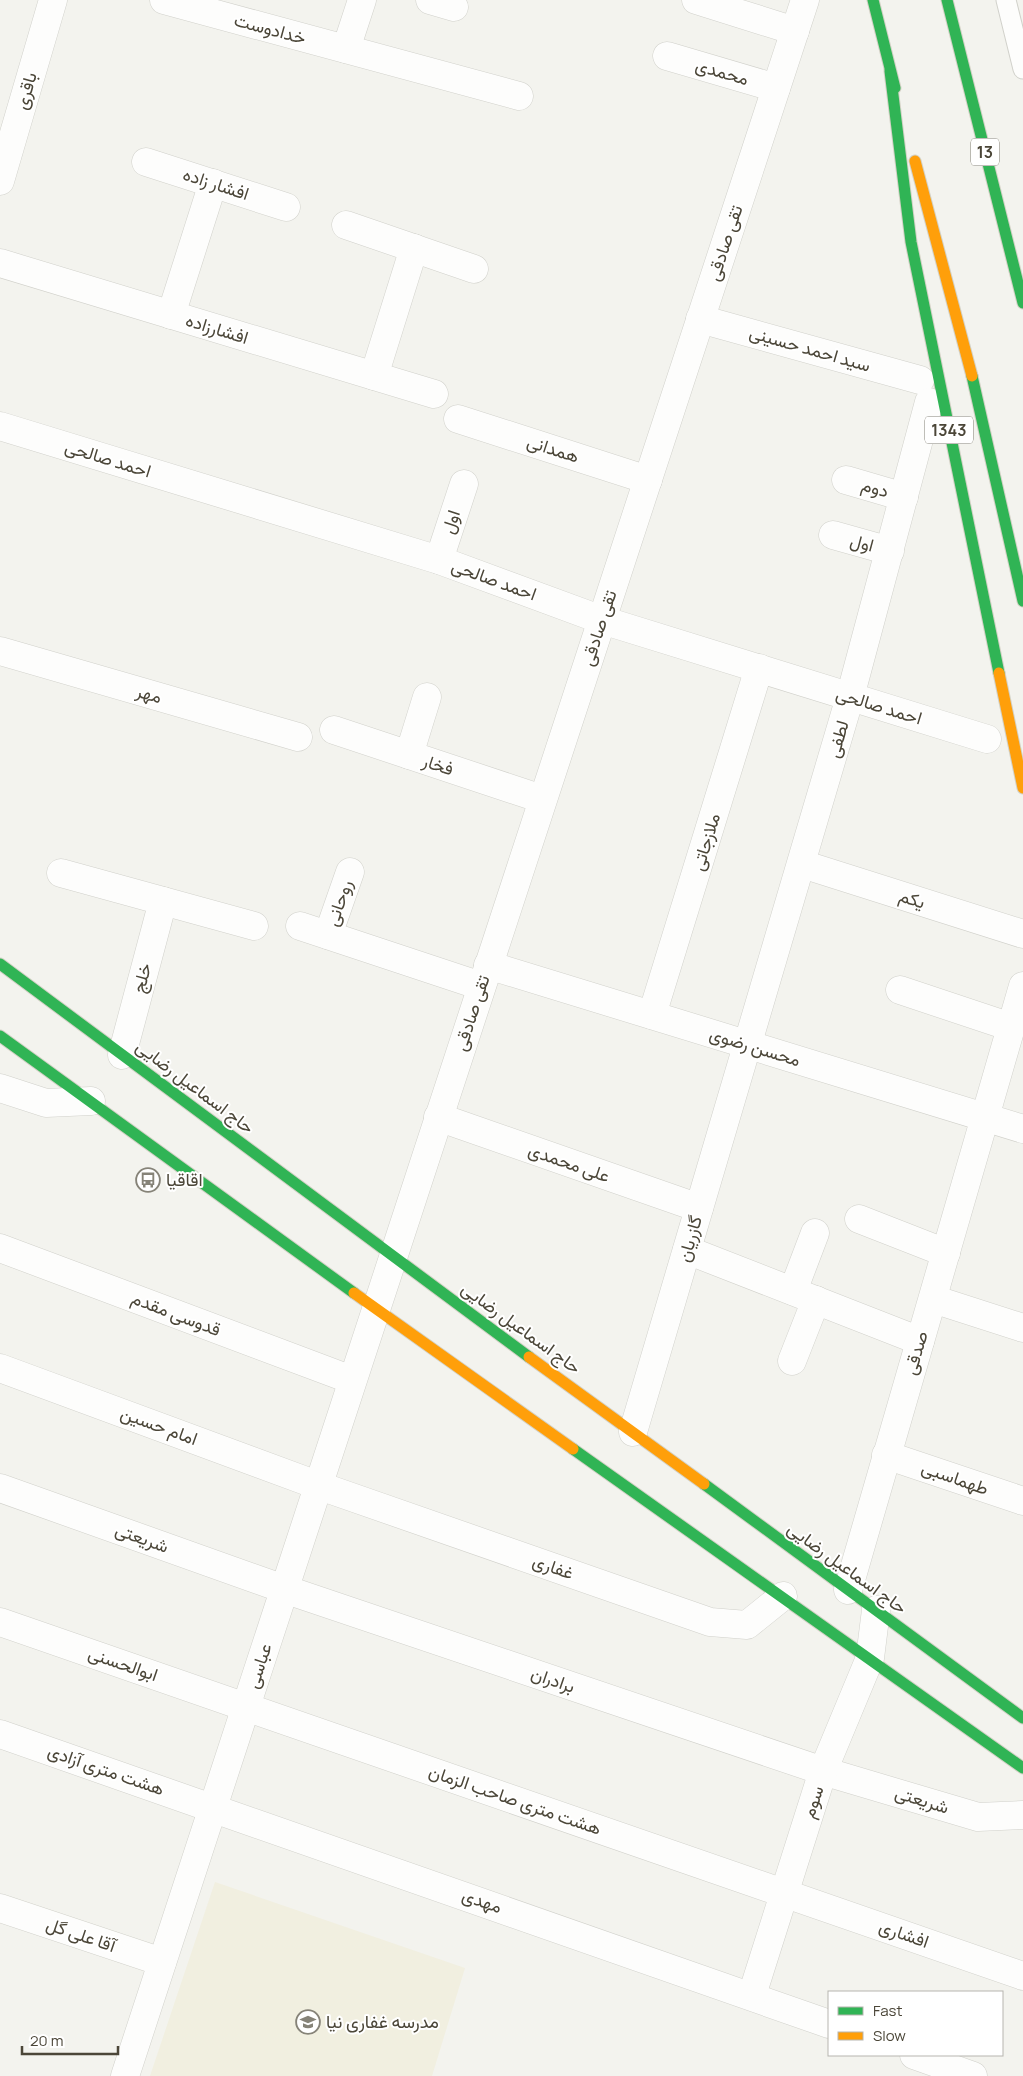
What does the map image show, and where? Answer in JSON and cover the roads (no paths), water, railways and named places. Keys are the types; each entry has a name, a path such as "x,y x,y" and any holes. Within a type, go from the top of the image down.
{"main road":[{"path":"873,0 890,71"},
{"name":"13","path":"947,0 1023,304"},
{"name":"1343","path":"890,71 965,346 1023,601"},
{"name":"1343","path":"890,71 911,242 1023,788"},
{"name":"حاج اسماعیل رضایی","path":"0,964 392,1256 1023,1718"},
{"path":"0,1036 375,1308 1023,1768"}],"street":[{"name":"باقری","path":"2,165 53,0"},
{"name":"خدادوست","path":"164,0 519,96"},
{"path":"346,49 362,0"},
{"path":"696,0 795,31"},
{"name":"تقی صادقی","path":"392,1256 805,0"},
{"name":"محمدی","path":"667,56 776,88"},
{"name":"افشار زاده","path":"146,162 286,207"},
{"path":"171,315 213,183"},
{"path":"346,225 474,269"},
{"path":"374,376 414,248"},
{"name":"افشارزاده","path":"0,263 434,394"},
{"name":"سید احمد حسینی","path":"700,318 925,391"},
{"name":"لطفی","path":"749,1045 850,698 890,551 904,496 925,391"},
{"name":"همدانی","path":"458,419 648,480"},
{"name":"احمد صالحی","path":"0,426 439,560 602,620 760,668 850,698 987,738"},
{"name":"دوم","path":"846,480 904,496"},
{"name":"اول","path":"439,560 464,484"},
{"name":"اول","path":"833,536 890,551"},
{"name":"مهر","path":"0,651 298,737"},
{"name":"ملازجاتی","path":"652,1015 760,668"},
{"path":"409,755 427,698"},
{"name":"فخار","path":"334,730 542,799"},
{"name":"یکم","path":"802,864 1023,934"},
{"name":"روحانی","path":"328,935 350,872"},
{"path":"61,873 254,926"},
{"name":"خلج","path":"122,1055 163,900"},
{"name":"محسن رضوی","path":"300,926 484,975 652,1015 1023,1129"},
{"path":"986,1118 1023,986"},
{"path":"900,990 1011,1027"},
{"name":"گازریان","path":"633,1432 749,1045"},
{"path":"0,1088 46,1102 91,1101"},
{"name":"علی محمدی","path":"438,1117 699,1208"},
{"name":"صدقی","path":"848,1590 986,1118"},
{"path":"859,1219 946,1253"},
{"path":"792,1361 815,1233"},
{"name":"قدوسی مقدم","path":"0,1248 352,1380"},
{"path":"687,1250 920,1341"},
{"name":"عباسی","path":"125,2076 392,1256"},
{"path":"933,1299 1023,1328"},
{"name":"امام حسین","path":"0,1368 318,1485"},
{"name":"طهماسبی","path":"886,1455 1023,1501"},
{"name":"غفاری","path":"318,1485 710,1622 747,1625 783,1596"},
{"name":"شریعتی","path":"0,1488 284,1589"},
{"name":"برادران","path":"284,1589 823,1771"},
{"name":"سوم","path":"752,1995 823,1771 870,1658 876,1610"},
{"name":"ابوالحسنی","path":"0,1622 245,1706"},
{"name":"هشت متری صاحب الزمان","path":"245,1706 784,1893"},
{"name":"هشت متری آزادی","path":"0,1734 213,1807"},
{"name":"شریعتی","path":"823,1771 978,1817 1023,1815"},
{"name":"مهدی","path":"213,1807 752,1995 828,2024"},
{"name":"افشاری","path":"784,1893 1023,1976"},
{"name":"آقا علی گل","path":"0,1908 162,1962"},
{"path":"917,2056 972,2076"}],"lane":[{"path":"1006,0 1023,69"}],"place":[{"name":"اقاقیا","path":"148,1180"},
{"name":"مدرسه غفاری نیا","path":"308,2022"}]}
